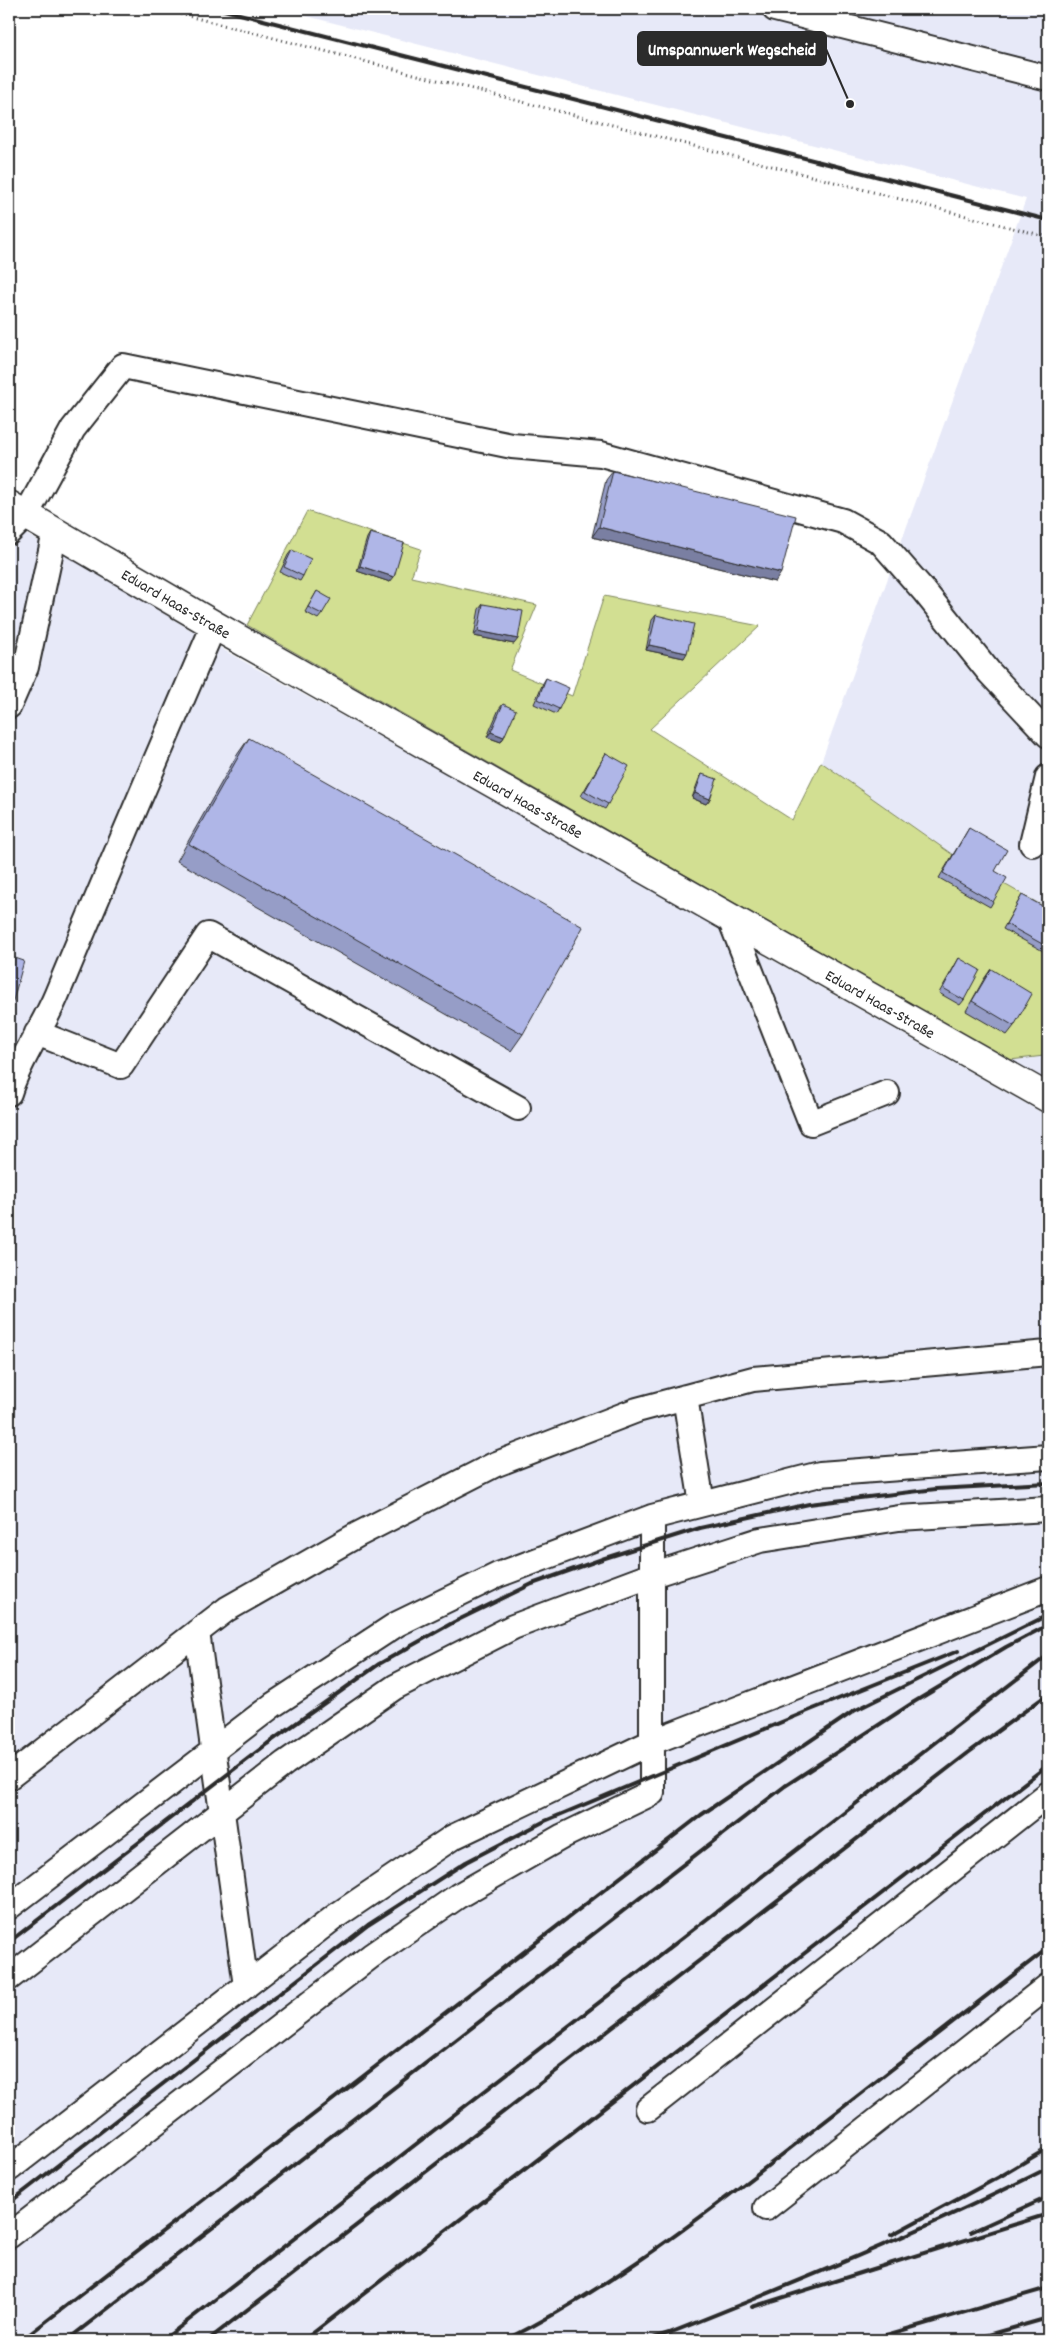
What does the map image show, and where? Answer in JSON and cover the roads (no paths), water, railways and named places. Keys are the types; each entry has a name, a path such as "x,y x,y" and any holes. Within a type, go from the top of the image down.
{"street":[{"name":"Eduard Haas-Straße","path":"14,517 55,532 214,625 1048,1098"}],"lane":[{"path":"775,9 1048,78"},
{"path":"14,517 73,429 123,366 512,446 601,454 844,520 881,542 924,591 989,672 1048,735"},
{"path":"9,706 26,667 55,532"},
{"path":"9,1093 15,1074 51,1008 214,625"},
{"path":"1032,844 1048,777"},
{"path":"729,916 812,1123 887,1093"},
{"path":"37,1033 121,1066 208,935 518,1108"},
{"path":"9,1777 227,1608 357,1535 494,1465 637,1410 753,1379 1048,1353"},
{"path":"685,1397 702,1504"},
{"path":"9,1908 273,1705 397,1624 498,1575 652,1517 820,1474 1048,1457"},
{"path":"9,1978 285,1762 395,1687 513,1627 652,1575 760,1540 899,1518 1048,1508"},
{"path":"9,2236 371,1956 458,1896 563,1836 652,1793 652,1517"},
{"path":"9,2169 336,1916 453,1837 652,1742 1048,1589"},
{"path":"197,1632 246,1986"},
{"path":"648,2109 1048,1794"},
{"path":"766,2208 1048,1986"}],"railway":[{"path":"220,9 1048,220"},
{"path":"9,1942 267,1744 379,1664 454,1622 532,1584 605,1558 700,1528 809,1504 936,1489 1048,1483"},
{"path":"22,2340 701,1815 854,1711 1048,1615"},
{"path":"67,2340 785,1786 914,1702 1006,1647 1048,1625"},
{"path":"9,2203 368,1925 466,1862 545,1821 808,1711 958,1651"},
{"path":"163,2340 1048,1655"},
{"path":"208,2340 968,1753 1048,1694"},
{"path":"304,2340 1048,1765"},
{"path":"506,2340 545,2320 620,2274 692,2223 1048,1948"},
{"path":"891,2235 1001,2176 1048,2148"},
{"path":"662,2336 857,2256 953,2214 1048,2168"},
{"path":"971,2232 1048,2197"},
{"path":"752,2307 1048,2214"},
{"path":"869,2340 1048,2288"},
{"path":"971,2340 1048,2318"},
{"path":"647,2340 669,2333"}],"place":[{"name":"Umspannwerk Wegscheid","path":"850,104"}]}
